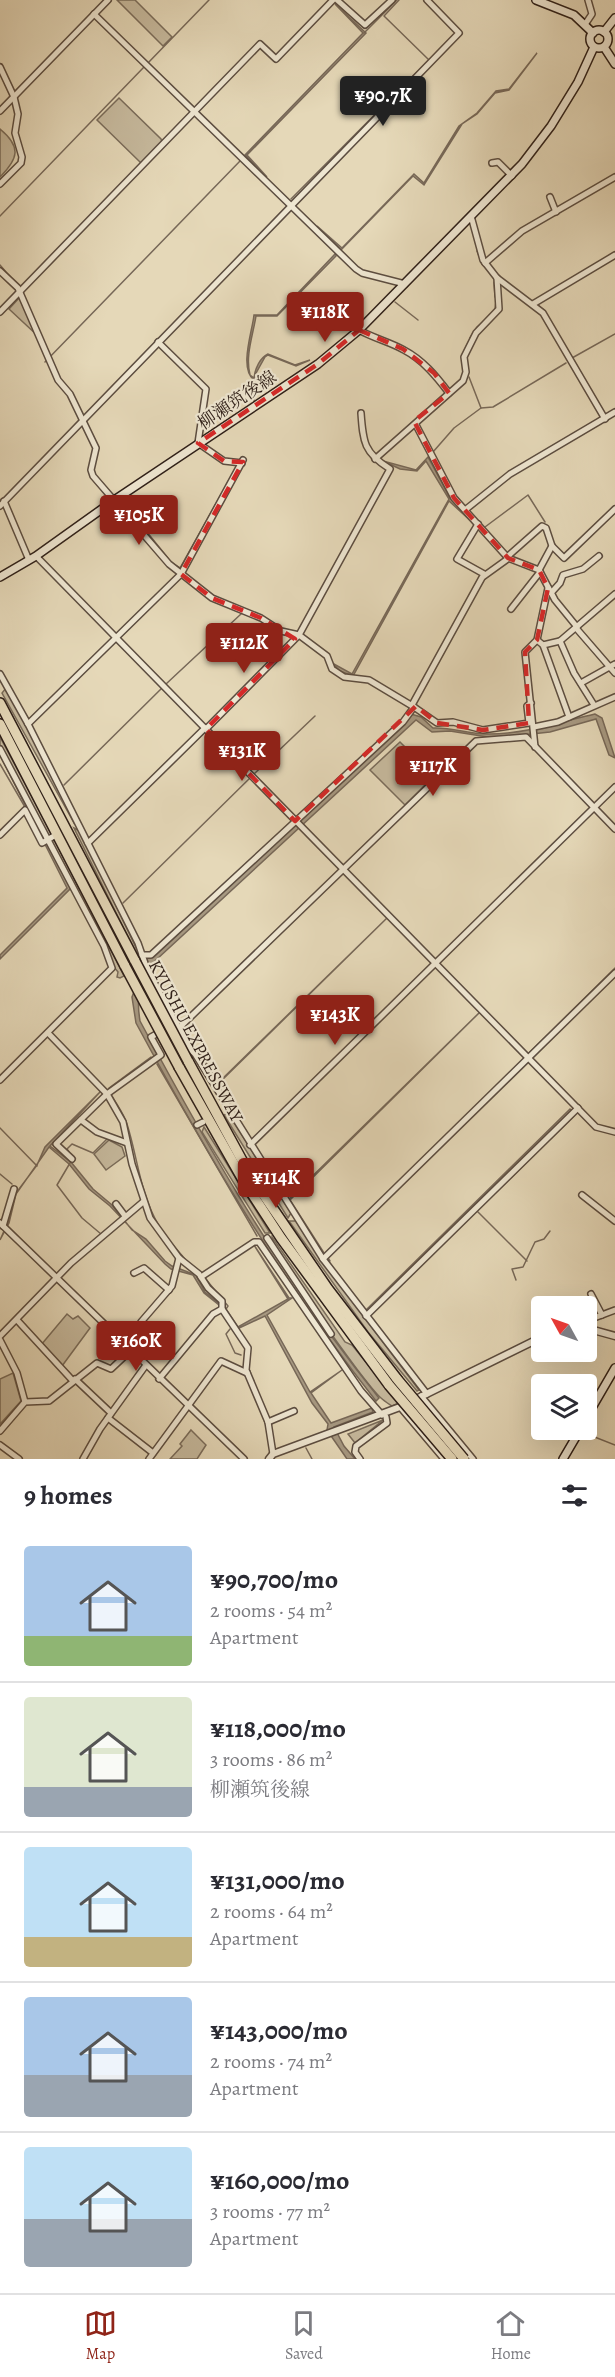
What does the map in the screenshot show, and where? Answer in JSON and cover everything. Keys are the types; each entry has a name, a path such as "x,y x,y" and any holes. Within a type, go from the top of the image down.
{"highway":[{"name":"KYUSHU EXPRESSWAY","path":"0,703 139,958 184,1064"},
{"name":"KYUSHU EXPRESSWAY","path":"0,724 125,966 250,1175 393,1382 452,1459"},
{"name":"KYUSHU EXPRESSWAY","path":"393,1382 464,1459"}],"main road":[{"path":"536,0 574,15 586,23 593,33"},
{"path":"593,33 604,32 615,18"},
{"path":"604,32 608,38 604,47"},
{"path":"593,33 590,39 594,47 604,47"},
{"name":"柳瀬筑後線","path":"0,577 29,560 198,443 318,364 359,330 512,176 551,126 578,82 594,47"},
{"path":"604,47 615,64"},
{"path":"597,1400 615,1368"},
{"path":"563,1459 574,1440"}],"street":[{"path":"0,111 108,0"},
{"path":"0,312 260,44 276,59 334,0 365,25 392,0"},
{"path":"3,502 459,33 427,0"},
{"path":"586,23 592,14 588,0"},
{"path":"94,14 362,273 405,284"},
{"path":"0,67 14,97 18,114 15,133 21,163 0,184"},
{"path":"492,163 498,162 512,176"},
{"path":"485,262 522,231 615,177"},
{"path":"550,197 556,212"},
{"path":"471,216 485,262 496,278 543,313 605,419"},
{"path":"532,304 615,255"},
{"path":"0,271 20,292 58,380 70,394 81,421 96,448 91,470 93,476 116,499 169,564 181,574 212,598 261,618 281,631 298,635 327,656 332,669 344,677 369,680 437,723 453,722 483,730 529,723 527,706 531,703"},
{"path":"375,459 416,425 419,417 463,381 466,372 464,357 476,333 499,309 496,278"},
{"path":"359,330 403,349 434,374 449,393"},
{"path":"28,724 181,574 243,462 224,461 198,443 206,389 158,342"},
{"path":"465,510 510,474 615,412"},
{"path":"88,843 298,635 390,469 375,459 363,439 361,413"},
{"path":"416,425 454,498 508,557 539,571 577,627 614,668 580,682"},
{"path":"0,495 29,560"},
{"path":"139,958 151,955 403,722 482,577 542,526 546,528 552,546 564,558 615,509"},
{"path":"478,524 457,559 484,574 482,577"},
{"path":"511,609 539,571 552,546"},
{"path":"36,555 596,1127 615,1132"},
{"path":"535,747 525,652 537,640 550,590 561,583 564,575 583,569 599,556"},
{"path":"543,645 560,641 615,594"},
{"path":"537,640 543,645 569,717"},
{"path":"560,641 594,705"},
{"path":"0,674 88,843 139,958 226,1111 323,1258 473,1459"},
{"path":"0,688 5,682"},
{"path":"534,727 569,717 615,697"},
{"path":"72,1159 56,1144 107,1094 161,1055 151,1037 177,1027 476,741 526,737 615,829"},
{"path":"0,749 51,837 104,946 112,969 0,1080"},
{"path":"250,1145 615,787"},
{"path":"0,835 25,810 42,843 51,837"},
{"path":"71,827 78,823"},
{"path":"323,1258 615,973"},
{"path":"48,1033 107,1094 123,1122 143,1202 150,1218 179,1258 201,1277 207,1288 222,1301 222,1309 248,1348 247,1373 268,1422 270,1458 329,1434 384,1416 531,1342"},
{"path":"366,1316 578,1108"},
{"path":"81,1120 97,1132 127,1143"},
{"path":"14,1189 2,1225 55,1279 244,1459"},
{"path":"582,1195 615,1221"},
{"path":"25,1402 17,1373 0,1338 55,1279 143,1202"},
{"path":"116,1204 125,1216"},
{"path":"267,1238 332,1334"},
{"path":"201,1277 254,1242 259,1242 361,1391 384,1416 387,1423 356,1446 355,1452 360,1459"},
{"path":"0,1431 25,1402 49,1401 97,1363 111,1368 130,1349 134,1334 141,1322 169,1290 179,1258"},
{"path":"134,1273 144,1268 169,1290"},
{"path":"591,1294 603,1315"},
{"path":"159,1378 213,1314 222,1309"},
{"path":"597,1317 615,1310"},
{"path":"17,1320 151,1456 221,1361 236,1370 247,1373"},
{"path":"597,1331 615,1336"},
{"path":"83,1459 146,1365"},
{"path":"400,1407 444,1459"},
{"path":"268,1422 294,1411"},
{"path":"0,1445 19,1459"}],"highlighted area":[{"path":"359,330 403,349 434,373 449,393 414,421 454,498 508,558 539,570 548,588 537,640 525,652 529,723 483,730 437,723 416,706 295,821 206,729 295,639 261,618 212,598 181,574 243,462 224,461 198,443 318,364"}],"shaded area":[{"path":"117,0 135,0 172,37 163,46"},
{"path":"335,4 366,33 247,155 267,177 245,155 363,33"},
{"path":"537,53 509,90 495,93 477,114 462,124 424,185 413,176 341,250 317,226 342,248 414,174 424,183 459,126 477,113 496,91 509,89"},
{"path":"119,98 161,139 162,142 141,163 97,120"},
{"path":"0,129 12,142 15,153 11,164 0,177"},
{"path":"336,253 336,256 277,316 256,316 249,353 250,375 247,359 254,315 277,315"},
{"path":"20,297 39,337 9,309"},
{"path":"268,354 295,365 310,360 296,366 268,355 265,357 255,375 254,402 254,380 250,375 254,378 258,364 263,358"},
{"path":"428,457 450,498 474,524 449,501 353,676 340,671 332,663 352,674 449,499 426,461 417,471 400,469 383,461 416,470"},
{"path":"6,688 75,820 74,823 2,693"},
{"path":"411,714 421,717 433,728 489,734 529,730 595,714 602,718 615,758 609,755 596,719 550,732 494,738 450,731 432,732 416,720 156,960 142,981 138,1004 140,1021 222,1167 312,1309 379,1398 376,1401 309,1311 248,1217 190,1121 136,1023 132,997 146,959"},
{"path":"0,737 52,834 48,836 0,749"},
{"path":"400,742 434,776 405,805 370,770"},
{"path":"0,755 71,888 0,959 0,955 67,888"},
{"path":"74,828 81,832 139,954 137,955"},
{"path":"54,839 124,976 120,978 117,977 118,972 107,948 52,842"},
{"path":"387,918 218,1084 230,1109 198,1051 189,1044 183,1030 190,1043 199,1050 218,1083"},
{"path":"480,1012 290,1200 324,1253 273,1178 289,1199"},
{"path":"100,1092 50,1146 71,1162 93,1189 112,1205 128,1225 89,1189 69,1164 49,1147 38,1163 45,1147"},
{"path":"570,1109 572,1111 366,1310"},
{"path":"228,1113 291,1213 288,1218 224,1115"},
{"path":"204,1127 270,1233 265,1233 202,1132"},
{"path":"109,1140 122,1147 125,1156 106,1170 94,1154"},
{"path":"27,1178 16,1194 9,1223 0,1240 8,1222 13,1197"},
{"path":"289,1221 296,1221 319,1257 419,1390 417,1391 368,1332"},
{"path":"134,1231 146,1239 172,1266 196,1275 205,1292 226,1309 238,1327 288,1299 254,1245 289,1298 292,1298 267,1315 310,1392 342,1370 311,1393 331,1423 372,1408 373,1412 334,1427 344,1446 355,1459 347,1459 327,1430 328,1424 312,1403 265,1316 237,1329 224,1309 204,1293 193,1275 171,1269"},
{"path":"272,1237 345,1342 352,1345 399,1403 392,1406 384,1400 357,1369 302,1291 276,1248"},
{"path":"67,1314 73,1319 78,1316 90,1328 62,1366 41,1345"},
{"path":"13,1373 21,1401 0,1424 0,1379"},
{"path":"383,1420 355,1443 348,1434"},
{"path":"191,1430 206,1445 197,1459 170,1459 182,1446 180,1444"}],"waterway":[{"path":"147,64 209,0"},
{"path":"364,33 397,0"},
{"path":"291,199 429,60 384,16 399,0"},
{"path":"0,216 144,67"},
{"path":"45,362 240,161"},
{"path":"475,239 476,245"},
{"path":"477,251 480,258"},
{"path":"0,265 11,278"},
{"path":"494,282 495,297"},
{"path":"495,309 496,301"},
{"path":"395,302 418,320"},
{"path":"538,305 544,310"},
{"path":"470,338 486,319"},
{"path":"572,358 615,334"},
{"path":"464,351 469,341"},
{"path":"481,408 493,407 566,363"},
{"path":"433,452 454,428 481,408 469,377"},
{"path":"121,500 172,563 180,568 237,466"},
{"path":"10,499 17,492"},
{"path":"485,527 528,495 545,522"},
{"path":"166,684 241,614"},
{"path":"64,785 163,687"},
{"path":"253,775 315,716"},
{"path":"0,764 25,807"},
{"path":"123,903 250,778"},
{"path":"529,1053 615,968"},
{"path":"109,1088 151,1057"},
{"path":"157,1064 257,1236"},
{"path":"112,1096 126,1120 143,1189 159,1226"},
{"path":"527,1261 477,1211 574,1116"},
{"path":"0,1128 37,1166"},
{"path":"69,1152 67,1149 72,1144 93,1153 108,1138"},
{"path":"70,1163 57,1185 82,1218 101,1234"},
{"path":"0,1174 12,1184"},
{"path":"516,1280 512,1269 523,1267 535,1242 544,1239 550,1231"},
{"path":"173,1245 185,1259"},
{"path":"204,1277 228,1306 226,1309"},
{"path":"230,1329 226,1334 235,1353 241,1355"},
{"path":"597,1438 615,1445"},
{"path":"306,1448 312,1459"}]}
